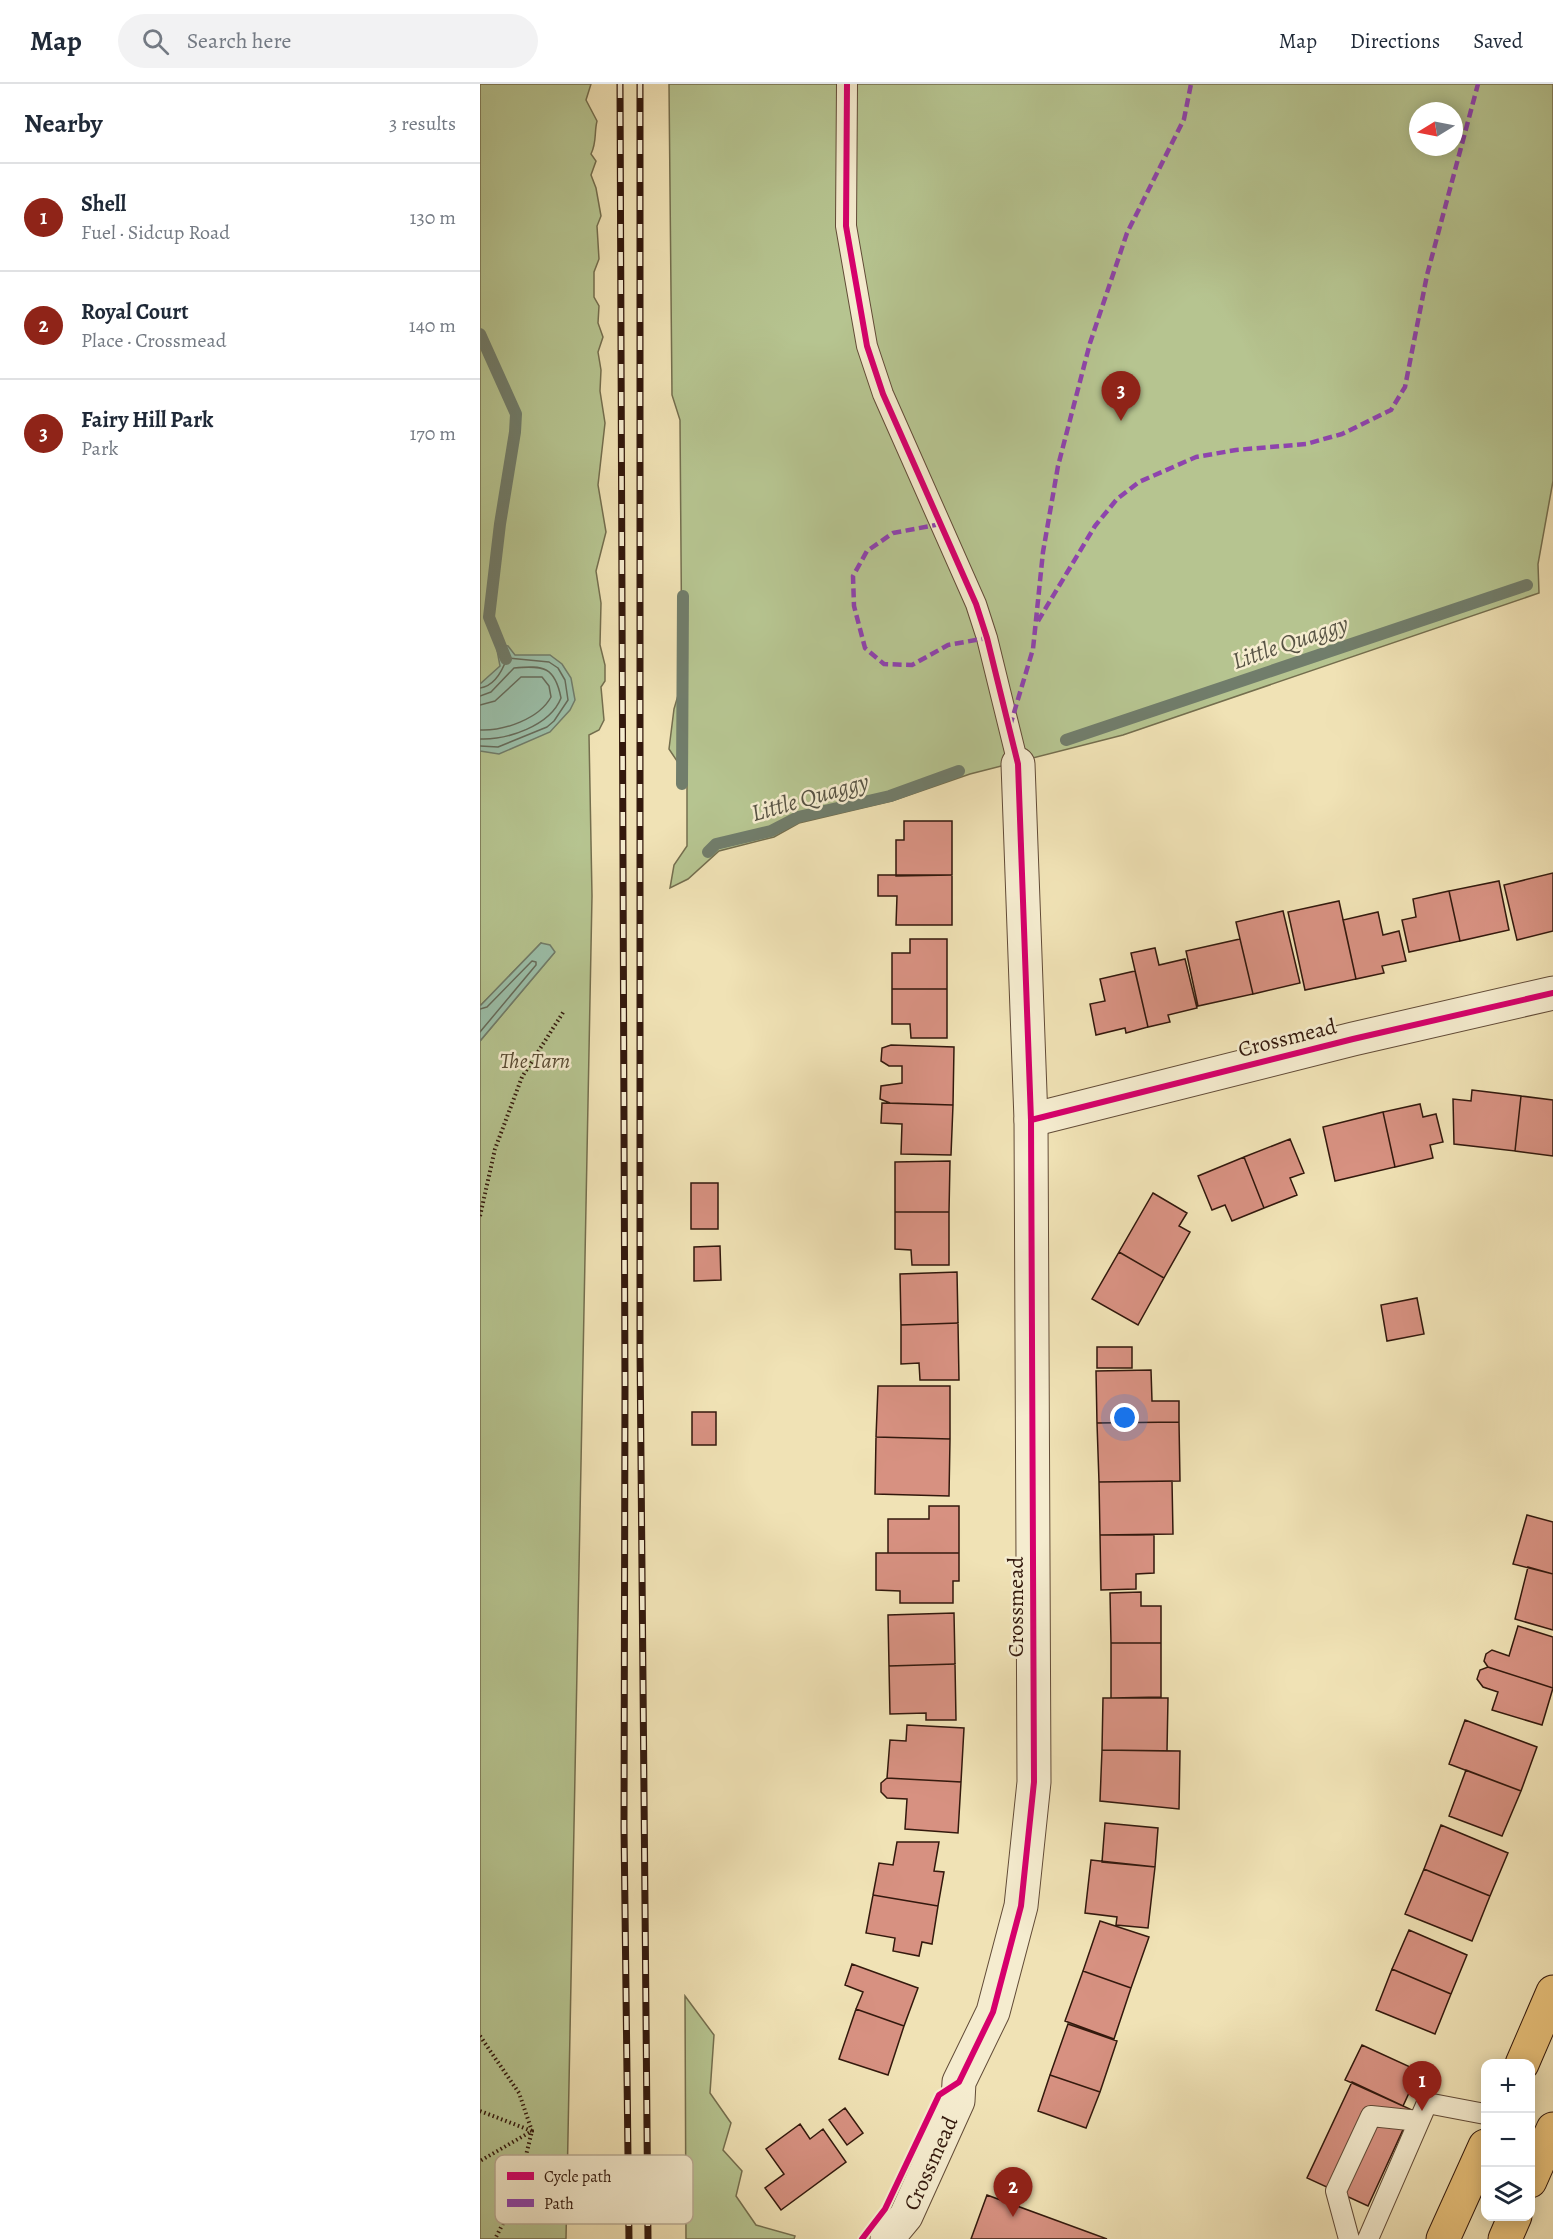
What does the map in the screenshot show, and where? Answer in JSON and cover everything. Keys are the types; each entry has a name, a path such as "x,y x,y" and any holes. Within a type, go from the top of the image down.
{"highway":[{"path":"1524,2059 1553,1992"},
{"path":"1535,2170 1553,2129"},
{"path":"1443,2239 1481,2155"},
{"path":"1505,2239 1513,2221"}],"street":[{"name":"Crossmead","path":"887,2239 906,2216 958,2101 959,2082 993,2012 1021,1906 1034,1782 1032,1120 1018,764"},
{"name":"Crossmead","path":"1032,1120 1353,1039 1553,993"}],"lane":[{"path":"847,84 846,226 867,346 883,394 976,604 987,638 1018,764"},
{"path":"1368,2239 1427,2103 1481,2113"},
{"path":"1349,2239 1336,2191 1371,2116 1419,2121"}],"path":[{"path":"480,1216 495,1149 522,1077 564,1011"},
{"path":"480,2036 519,2093 532,2130 526,2155"},
{"path":"480,2111 532,2130"},
{"path":"480,2161 532,2130"},
{"path":"495,2239 503,2224"}],"green space":[{"path":"480,84 591,84 586,100 597,121 591,154 596,161 591,175 601,216 597,226 599,259 594,272 594,297 599,306 598,323 603,337 598,352 601,370 600,391 605,423 598,485 606,532 596,571 601,603 600,645 605,665 605,681 601,687 604,720 599,730 589,735 592,896 568,2155 495,2155 495,2224 566,2224 566,2239 480,2239 480,1041 554,953 541,943 480,1006"},
{"path":"669,84 1553,84 1553,481 1538,564 1539,593 1123,735 970,774 892,801 799,823 774,837 719,851 688,879 670,888 674,865 687,846 687,776 669,749 674,709 682,682 680,420 672,395"},
{"path":"685,1996 714,2035 710,2093 731,2123 723,2150 742,2171 736,2196 756,2225 795,2236 794,2239 686,2239 686,2224 693,2224 693,2155 686,2155"}],"water":[{"path":"502,645 508,646 515,655 550,655 562,664 571,678 575,700 570,710 550,732 499,754 480,751 480,684 500,666 497,650"},
{"name":"The Tarn","path":"541,943 550,945 555,952 480,1041 480,1006"}],"building":[{"path":"904,821 952,821 952,875 896,876 896,840 904,840"},
{"path":"1553,873 1553,931 1517,940 1504,885"},
{"path":"878,875 952,875 952,925 896,925 897,896 878,896"},
{"path":"1499,881 1509,930 1460,941 1449,891"},
{"path":"1449,891 1460,941 1409,952 1402,920 1416,917 1413,899"},
{"path":"1339,901 1356,979 1305,990 1288,912"},
{"path":"1283,911 1300,983 1253,994 1236,922"},
{"path":"1378,912 1383,935 1399,931 1406,961 1382,966 1384,973 1356,979 1343,920"},
{"path":"910,939 947,939 947,989 892,989 892,953 910,953"},
{"path":"1240,939 1253,994 1198,1006 1186,951"},
{"path":"1155,948 1159,965 1185,959 1197,1008 1168,1015 1170,1022 1148,1027 1131,953"},
{"path":"1135,971 1148,1027 1126,1033 1125,1028 1096,1035 1090,1004 1105,1001 1100,979"},
{"path":"892,989 947,989 947,1038 911,1038 910,1024 892,1024"},
{"path":"891,1045 954,1047 953,1105 890,1103 880,1099 881,1086 902,1083 902,1066 889,1066 881,1061 882,1048"},
{"path":"1472,1090 1521,1096 1515,1151 1454,1144 1453,1099 1471,1101"},
{"path":"1521,1096 1553,1100 1553,1156 1515,1151"},
{"path":"882,1103 953,1105 951,1155 901,1154 902,1124 881,1123"},
{"path":"1420,1104 1423,1117 1436,1114 1443,1142 1430,1145 1433,1158 1395,1167 1383,1112"},
{"path":"1383,1112 1395,1167 1335,1181 1323,1127"},
{"path":"1290,1139 1304,1173 1290,1178 1297,1195 1264,1208 1244,1157"},
{"path":"1244,1157 1264,1208 1232,1221 1225,1205 1212,1210 1198,1176"},
{"path":"950,1161 949,1212 895,1212 895,1162"},
{"path":"691,1183 718,1183 718,1229 691,1229"},
{"path":"1153,1193 1187,1213 1179,1226 1190,1232 1164,1278 1119,1252"},
{"path":"895,1212 949,1212 949,1265 912,1265 911,1250 895,1249"},
{"path":"720,1246 721,1280 694,1281 694,1247"},
{"path":"1119,1252 1164,1278 1138,1325 1092,1299"},
{"path":"957,1272 958,1323 901,1325 900,1274"},
{"path":"1417,1298 1424,1334 1387,1341 1381,1305"},
{"path":"958,1323 959,1380 920,1380 919,1363 901,1364 901,1325"},
{"path":"1097,1347 1132,1347 1132,1368 1097,1368"},
{"path":"1151,1370 1152,1401 1179,1401 1179,1422 1097,1423 1096,1371"},
{"path":"878,1386 950,1386 950,1439 876,1437"},
{"path":"692,1412 716,1412 716,1445 692,1445"},
{"path":"1179,1422 1180,1481 1099,1482 1097,1423"},
{"path":"876,1437 950,1439 949,1496 875,1494"},
{"path":"1172,1481 1173,1534 1100,1535 1099,1482"},
{"path":"929,1506 959,1506 959,1553 888,1553 888,1519 929,1519"},
{"path":"1527,1515 1553,1522 1553,1574 1513,1564"},
{"path":"1100,1535 1154,1535 1154,1573 1136,1574 1136,1589 1101,1590"},
{"path":"876,1553 959,1553 959,1581 953,1581 953,1603 900,1603 900,1591 876,1590"},
{"path":"1528,1567 1553,1574 1553,1630 1515,1619"},
{"path":"1141,1592 1141,1606 1161,1606 1161,1643 1111,1643 1110,1593"},
{"path":"954,1613 955,1664 889,1666 888,1615"},
{"path":"1518,1626 1553,1637 1553,1688 1488,1667 1484,1661 1486,1654 1492,1650 1509,1656"},
{"path":"1111,1643 1161,1643 1161,1697 1111,1698"},
{"path":"955,1664 956,1720 926,1720 926,1713 890,1714 889,1666"},
{"path":"1488,1667 1553,1688 1542,1725 1492,1710 1498,1692 1483,1687 1477,1679 1480,1670"},
{"path":"1103,1698 1168,1698 1167,1751 1102,1750"},
{"path":"1465,1720 1537,1747 1521,1791 1449,1764"},
{"path":"907,1725 964,1728 961,1782 887,1778 890,1740 906,1741"},
{"path":"1102,1750 1180,1751 1179,1809 1100,1801"},
{"path":"1466,1770 1521,1791 1502,1836 1449,1816"},
{"path":"887,1778 961,1782 958,1833 905,1829 907,1799 887,1798 881,1792 881,1783"},
{"path":"1105,1823 1158,1828 1155,1867 1102,1862"},
{"path":"1441,1825 1508,1853 1490,1896 1424,1869"},
{"path":"897,1842 939,1842 934,1871 944,1872 938,1906 873,1895 879,1863 893,1865"},
{"path":"1091,1860 1155,1867 1148,1928 1116,1925 1117,1917 1085,1913"},
{"path":"1424,1869 1490,1896 1472,1941 1405,1914"},
{"path":"873,1895 938,1906 932,1944 922,1942 919,1956 893,1951 895,1938 866,1933"},
{"path":"1100,1921 1149,1937 1131,1988 1083,1971"},
{"path":"1409,1930 1467,1955 1451,1994 1392,1969"},
{"path":"852,1964 918,1988 904,2026 856,2009 863,1992 845,1985"},
{"path":"1392,1969 1451,1994 1435,2034 1376,2010"},
{"path":"1083,1971 1131,1988 1114,2039 1065,2021"},
{"path":"856,2009 904,2026 888,2075 839,2059"},
{"path":"1068,2024 1117,2041 1100,2092 1050,2075"},
{"path":"1362,2045 1419,2071 1403,2106 1345,2080"},
{"path":"1050,2075 1100,2092 1086,2128 1038,2111"},
{"path":"1352,2082 1412,2110 1368,2206 1307,2178"},
{"path":"845,2108 863,2133 847,2145 829,2120"},
{"path":"800,2124 810,2139 823,2129 846,2162 781,2210 765,2188 784,2174 766,2149"},
{"path":"987,2195 1107,2239 971,2239"}],"waterway":[{"path":"480,334 516,414 489,617 506,659"},
{"name":"Little Quaggy","path":"1066,740 1527,585"},
{"path":"682,784 683,596"},
{"name":"Little Quaggy","path":"708,852 716,844 771,831 798,817 890,796 959,771"}],"railway":[{"path":"620,84 625,1385 624,1827 628,2155"},
{"path":"640,84 640,1349 647,2155"},
{"path":"629,2224 629,2239"},
{"path":"648,2224 648,2239"}],"marked path":[{"path":"1010,726 1033,649 1043,552 1058,466 1090,343 1127,233 1184,119 1191,84"},
{"path":"1038,621 1095,526 1117,499 1139,482 1196,457 1236,450 1306,444 1342,434 1391,410 1405,387 1427,275 1478,84"},
{"path":"941,524 893,533 867,551 853,576 854,606 865,648 884,664 912,665 948,645 987,638"}],"cycle path":[{"path":"847,84 846,226 867,346 883,394 976,604 987,638 1018,764 1031,1120 1034,1782 1021,1906 993,2012 959,2082 939,2095 885,2209 862,2239"},
{"path":"1031,1120 1353,1039 1553,993"}],"place":[{"name":"Fairy Hill Park","path":"1121,421"},
{"name":"Shell","path":"1422,2111"},
{"name":"Royal Court","path":"1013,2217"}]}
